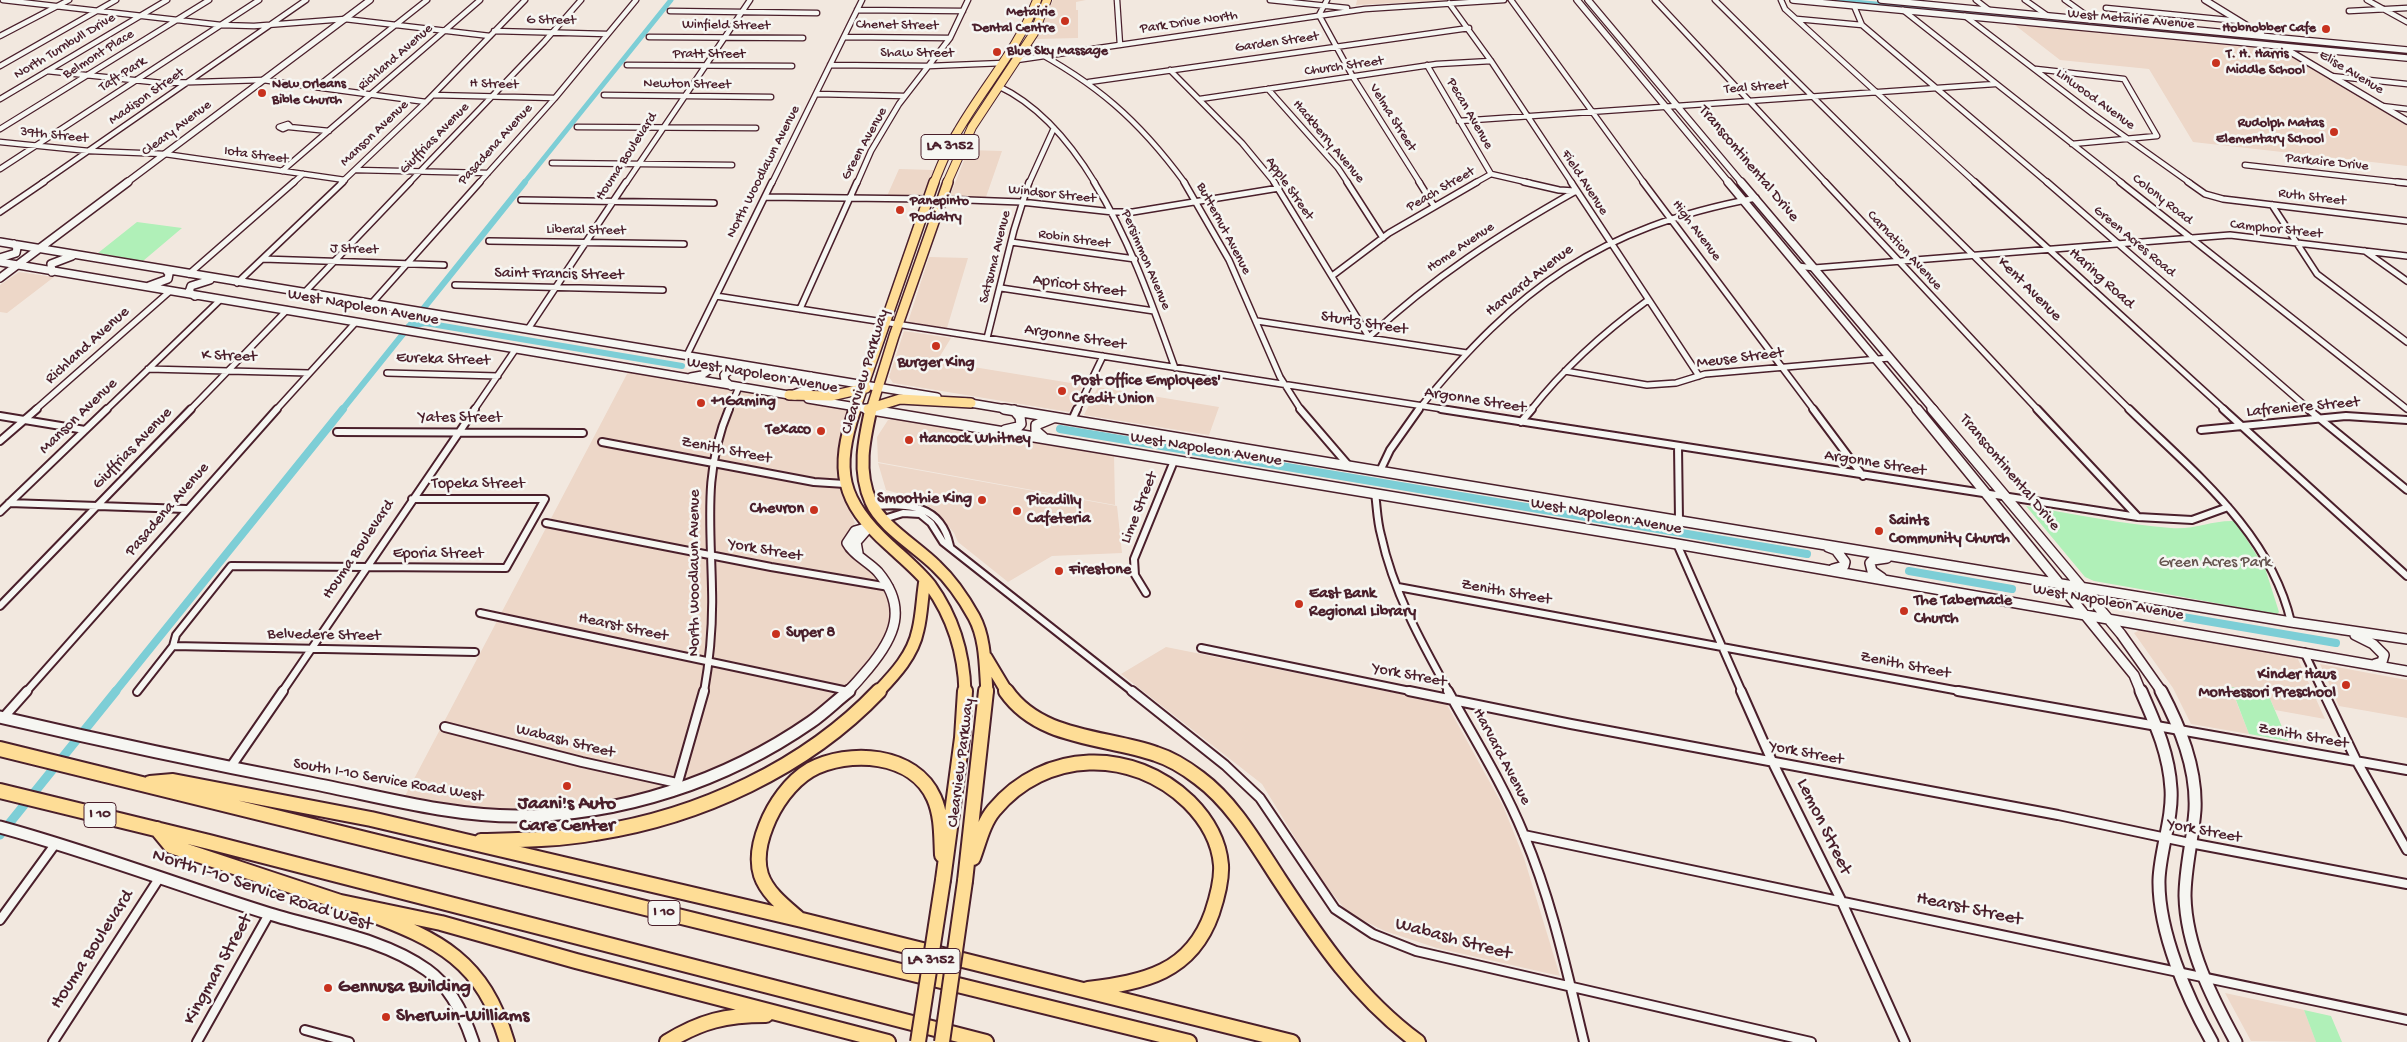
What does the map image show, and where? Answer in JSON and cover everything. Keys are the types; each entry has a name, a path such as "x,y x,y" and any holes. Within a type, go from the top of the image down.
{"highway":[{"name":"Clearview Parkway","path":"942,1042 965,881 988,685 984,652 975,619 955,587 912,544 882,518 874,506 864,478 861,458 870,409 871,385 885,321 933,185 956,134 1016,44 1037,0"},
{"name":"Clearview Parkway","path":"918,1042 964,731 965,675 959,644 949,618 925,580 869,527 851,499 845,484 844,456 856,408 871,385 898,323 941,199 964,143 999,84 1026,46 1048,0"},
{"path":"1016,44 1017,51 1012,58 1017,60"},
{"path":"999,84 1008,64 1003,63"},
{"path":"933,185 938,188 935,198 941,199"},
{"path":"928,199 934,201 932,211 936,213"},
{"path":"789,395 831,396 871,385"},
{"path":"852,420 870,409 887,402 911,399 971,403"},
{"path":"851,499 871,514 882,518"},
{"path":"869,527 889,531 912,544"},
{"path":"468,842 558,838 640,824 736,792 772,773 807,751 846,722 877,693 906,658 914,645 921,619 925,580"},
{"path":"984,652 1012,698 1037,718 1074,734 1152,752 1172,760 1199,778 1219,795 1247,830 1324,947 1345,975 1381,1012 1418,1042"},
{"name":"I 10","path":"0,749 1188,1042"},
{"path":"802,920 783,905 763,878 759,854 761,839 777,803 795,782 822,765 853,758 889,761 915,774 932,793 940,826 943,880"},
{"path":"965,881 981,835 994,810 1017,788 1046,772 1078,762 1120,763 1151,774 1176,789 1204,820 1217,847 1221,866 1219,888 1211,918 1190,951 1168,969 1133,983 1081,990"},
{"path":"140,784 173,781 371,819 802,920 1292,1042"},
{"name":"I 10","path":"4,792 42,800 986,1042"},
{"path":"157,830 171,846 336,900 401,926 441,946 457,957 477,978 494,1004 507,1042"},
{"path":"336,900 441,922 576,961 888,1042"},
{"path":"667,1042 689,1028 732,1014 787,1015"}],"main road":[{"name":"Transcontinental Drive","path":"1577,0 1989,495 2134,675 2164,741 2171,790 2159,880 2162,911 2178,971 2198,1017 2212,1042"},
{"name":"Transcontinental Drive","path":"1588,0 2143,659 2166,696 2180,729 2194,779 2195,801 2185,896 2188,920 2204,976 2236,1042"},
{"name":"West Metairie Avenue","path":"1881,0 1918,2 2246,35"},
{"name":"Elise Avenue","path":"2205,0 2407,121"},
{"path":"2242,42 2263,42 2258,37 2246,35"},
{"name":"West Metairie Avenue","path":"2266,37 2407,50"},
{"path":"2299,40 2286,42 2299,48"},
{"name":"West Metairie Avenue","path":"2242,42 2280,46"},
{"name":"West Metairie Avenue","path":"2299,48 2407,58"},
{"path":"1758,217 1771,216"},
{"name":"West Napoleon Avenue","path":"0,242 238,283 871,385 2290,622 2407,639"},
{"path":"0,258 16,252 17,248 14,244"},
{"name":"Cleary Avenue","path":"17,266 40,248"},
{"path":"52,272 51,264 53,262 80,256"},
{"name":"West Napoleon Avenue","path":"0,262 169,292 398,329"},
{"path":"141,286 164,282 169,277 166,270"},
{"path":"195,296 189,292 191,286 200,281 217,278"},
{"name":"West Napoleon Avenue","path":"410,331 856,408 1676,544 2407,670"},
{"path":"684,378 702,375 709,370 708,364 700,358"},
{"path":"735,387 724,379 727,372 756,367"},
{"path":"998,431 1011,429 1021,424 1020,417 1014,410"},
{"path":"1045,439 1038,434 1036,425 1058,417"},
{"name":"South I-10 Service Road West","path":"61,731 230,768 450,809 517,816 592,809 625,803 738,765 768,749 810,722 848,691 871,668 889,641 896,617 896,603 890,587 882,576 858,553 856,542 869,527"},
{"path":"1822,544 1836,550 1846,562 1844,566 1825,570"},
{"path":"1888,580 1872,571 1870,563 1879,558 1899,557"},
{"path":"2342,630 2373,644 2381,650 2384,659 2375,664"},
{"name":"North I-10 Service Road West","path":"0,827 56,842 269,914 397,953 428,971 455,999 467,1022 473,1042"}],"street":[{"path":"3,0 221,25 345,19 490,36"},
{"path":"0,4 7,0"},
{"path":"0,36 69,0"},
{"path":"0,66 116,0"},
{"name":"North Turnbull Drive","path":"0,99 167,0"},
{"name":"Belmont Place","path":"0,129 209,0"},
{"name":"Taft Park","path":"0,169 259,0"},
{"name":"Madison Street","path":"0,212 306,0"},
{"name":"Cleary Avenue","path":"40,248 370,0"},
{"path":"317,87 427,0"},
{"name":"Richland Avenue","path":"282,171 480,0"},
{"name":"Manson Avenue","path":"238,283 426,102 525,0"},
{"name":"Giuffrias Avenue","path":"304,293 493,96 580,0"},
{"name":"Pasadena Avenue","path":"370,304 556,98 636,0"},
{"name":"Houma Boulevard","path":"528,329 750,0"},
{"name":"North Woodlawn Avenue","path":"687,355 862,0"},
{"name":"Green Avenue","path":"800,309 848,198 871,151 905,96 950,38 968,0"},
{"path":"1117,0 1120,45"},
{"path":"1270,0 1323,7 1365,9 1504,0"},
{"path":"1319,15 1327,0"},
{"name":"High Avenue","path":"1511,0 1863,476"},
{"name":"Carnation Avenue","path":"1655,0 2138,517"},
{"name":"Kent Avenue","path":"1715,0 2228,507 2257,544 2269,564 2289,612 2290,622"},
{"name":"Haring Road","path":"1780,0 1785,9 2407,576"},
{"name":"West Metairie Avenue","path":"1794,0 2242,42"},
{"path":"1976,0 1989,10"},
{"path":"2025,0 2048,16"},
{"path":"2065,0 2093,20"},
{"path":"2367,0 2407,22"},
{"name":"Field Avenue","path":"1449,3 1469,28 1699,376"},
{"name":"Green Acres Road","path":"1854,6 1862,25 2320,419 2407,490"},
{"path":"2106,8 2239,21"},
{"path":"2349,11 2407,8"},
{"name":"Park Drive North","path":"1017,60 1365,9"},
{"path":"670,10 818,13"},
{"path":"857,10 964,11"},
{"name":"Colony Road","path":"1903,10 2407,409"},
{"name":"Velma Street","path":"1319,15 1353,77 1434,206"},
{"name":"Linwood Avenue","path":"1964,16 2093,114 2195,187 2215,198"},
{"path":"1797,19 1862,25"},
{"name":"Garden Street","path":"1089,82 1469,28"},
{"name":"G Street","path":"494,31 607,34"},
{"name":"West Metairie Avenue","path":"2246,35 2266,37"},
{"name":"Chenet Street","path":"844,36 950,38"},
{"name":"Winfield Street","path":"649,37 803,38"},
{"name":"Butternut Avenue","path":"1026,46 1089,82 1114,100 1155,142 1198,202 1224,249 1284,385 1300,410 1349,466"},
{"name":"West Metairie Avenue","path":"2280,46 2299,48"},
{"name":"Church Street","path":"1200,99 1427,65 1491,61"},
{"name":"Shaw Street","path":"830,65 929,66 1003,63"},
{"name":"Pratt Street","path":"627,65 792,66"},
{"name":"Pecan Avenue","path":"1427,65 1491,174"},
{"path":"2034,69 2124,79 2156,137 2072,144"},
{"name":"Apple Street","path":"1170,70 1242,143 1279,188 1369,337"},
{"path":"47,71 187,83 263,80 426,102"},
{"path":"2331,76 2407,84"},
{"name":"Persimmon Avenue","path":"999,84 1032,108 1054,128 1088,171 1113,212 1135,259 1174,368"},
{"name":"Teal Street","path":"1459,122 1526,115 1995,84"},
{"name":"Hackberry Avenue","path":"1268,89 1338,168 1383,238"},
{"path":"817,94 905,96"},
{"name":"H Street","path":"433,95 556,98"},
{"name":"Newton Street","path":"604,95 771,97"},
{"path":"2382,106 2407,109"},
{"path":"289,126 329,131"},
{"path":"577,127 756,128"},
{"name":"Satsuma Avenue","path":"988,338 1021,202 1033,168 1054,128"},
{"name":"39th Street","path":"0,142 89,151 165,154"},
{"name":"Iota Street","path":"165,154 345,180"},
{"path":"552,163 732,165"},
{"name":"Parkaire Drive","path":"2246,165 2407,183"},
{"path":"356,170 488,173"},
{"path":"189,274 303,174"},
{"name":"Peach Street","path":"1332,276 1383,238 1434,206 1491,174 1559,190 1576,192"},
{"name":"Windsor Street","path":"941,199 1021,202 1113,212 1133,212 1279,188"},
{"name":"Home Avenue","path":"1369,337 1397,309 1471,252 1576,192"},
{"path":"765,197 928,199"},
{"name":"Harvard Avenue","path":"1380,471 1388,454 1421,406 1467,353 1496,324 1530,294 1553,277 1609,242 1637,228 1670,216 1716,204 1756,198"},
{"name":"Ruth Street","path":"2215,198 2407,221"},
{"path":"521,200 714,203"},
{"path":"2272,205 2318,274 2407,342"},
{"name":"Camphor Street","path":"1798,266 1814,268 2230,235 2407,256"},
{"name":"Liberal Street","path":"489,241 684,244"},
{"name":"Robin Street","path":"1011,242 1135,259"},
{"path":"2364,250 2407,281"},
{"name":"J Street","path":"263,259 444,265"},
{"name":"Cleary Avenue","path":"0,278 17,266"},
{"name":"Saint Francis Street","path":"455,285 663,290"},
{"name":"Apricot Street","path":"1001,288 1154,311"},
{"name":"Richland Avenue","path":"0,441 125,328 169,292"},
{"name":"Argonne Street","path":"716,296 898,323 1863,476 2138,517 2192,520 2228,507"},
{"name":"Manson Avenue","path":"0,512 220,300"},
{"path":"1520,422 1565,371 1628,314 1648,300"},
{"name":"Giuffrias Avenue","path":"0,606 287,310"},
{"name":"Sturtz Street","path":"1257,321 1467,353"},
{"name":"Pasadena Avenue","path":"2,717 356,322"},
{"name":"West Napoleon Avenue","path":"398,329 410,331"},
{"name":"Houma Boulevard","path":"230,768 311,650 364,568 515,350"},
{"path":"1072,420 1103,356"},
{"name":"Meuse Street","path":"1565,371 1647,385 1676,383 1699,376 1890,358"},
{"name":"K Street","path":"148,369 309,373"},
{"name":"Eureka Street","path":"387,373 498,376"},
{"path":"789,395 814,386 816,383 811,376"},
{"name":"North Woodlawn Avenue","path":"677,786 702,702 709,662 712,592 709,493 712,463 735,387"},
{"path":"0,416 85,430"},
{"name":"Lafreniere Street","path":"2201,430 2366,416 2407,420"},
{"name":"Yates Street","path":"337,432 583,433"},
{"name":"Zenith Street","path":"602,442 814,482 845,484"},
{"path":"1678,446 1679,520"},
{"name":"Lime Street","path":"1146,593 1135,575 1134,559 1174,461"},
{"name":"Harvard Avenue","path":"1375,493 1376,513 1398,587 1425,649 1512,807 1524,835 1553,919 1584,1042"},
{"name":"Topeka Street","path":"412,499 545,499 506,568"},
{"path":"9,503 186,510"},
{"path":"874,506 914,505 926,509 940,523 950,546"},
{"name":"Wabash Street","path":"882,518 901,512 918,513 932,524 942,541 1225,765 1260,798 1335,909 1346,918 1383,939 1416,950 1811,1042"},
{"name":"York Street","path":"546,523 890,587"},
{"name":"Lemon Street","path":"1676,544 1772,761 1841,900 1905,1042"},
{"name":"Eporia Street","path":"173,646 176,635 231,566 506,568"},
{"name":"Zenith Street","path":"1398,587 1970,693 2407,770"},
{"name":"Hearst Street","path":"480,613 848,691"},
{"path":"137,692 173,646"},
{"name":"Belvedere Street","path":"173,646 474,652"},
{"name":"York Street","path":"1201,648 1571,724 1772,761 2190,844 2407,884"},
{"path":"2303,651 2356,760 2407,850"},
{"name":"South I-10 Service Road West","path":"2,717 61,731"},
{"name":"Wabash Street","path":"445,728 677,786"},
{"name":"Hearst Street","path":"1524,835 2407,1020"},
{"path":"0,920 56,842"},
{"name":"Houma Boulevard","path":"53,1042 161,876"},
{"name":"Kingman Street","path":"197,1042 269,914"},
{"path":"305,1030 349,1042"}],"shaded area":[{"path":"1053,0 1086,0 1076,2 1076,10 1078,10 1078,38 1036,39"},
{"path":"1357,0 1450,0 1356,5"},
{"path":"2011,22 2280,48 2407,125 2407,166 2193,142 2149,69 2060,60"},
{"path":"968,150 1002,151 986,197 950,196"},
{"path":"899,169 934,170 923,196 887,196"},
{"path":"929,257 968,258 947,328 908,322"},
{"path":"19,272 54,277 7,313 0,312 0,285"},
{"path":"904,331 951,338 937,361 1083,385 1069,412 893,383 889,377"},
{"path":"628,372 851,410 841,450 838,475 844,497 855,523 844,541 879,578 887,593 892,608 892,621 880,648 851,683 821,710 737,763 637,797 569,808 538,810 473,807 405,796"},
{"path":"1098,387 1219,407 1209,435 1084,415"},
{"path":"894,419 1114,454 1115,505 878,462 877,437 888,420"},
{"path":"878,463 1117,506 1122,553 1052,556 1008,582 958,542 954,533 936,511 920,501 908,500 901,494 886,490"},
{"path":"2140,630 2297,657 2325,719 2275,710 2268,694 2231,688 2249,734 2191,724 2173,688 2134,633"},
{"path":"1166,647 1446,703 1503,806 1524,858 1560,976 1437,948 1385,931 1348,913 1319,877 1262,784 1121,674"},
{"path":"2320,664 2407,680 2407,718 2339,706"},
{"path":"2225,993 2304,1010 2316,1042 2251,1041"}],"green space":[{"path":"137,222 182,228 143,261 98,253"},
{"name":"Green Acres Park","path":"2026,506 2171,528 2188,528 2218,522 2235,521 2265,568 2279,612 2277,614 2094,581 2085,577"},
{"path":"2231,687 2268,694 2288,741 2249,734"},
{"path":"2304,1010 2331,1016 2342,1042 2316,1042"}],"waterway":[{"path":"524,183 671,0"},
{"path":"1832,0 2256,39"},
{"path":"2292,43 2407,54"},
{"path":"409,326 525,182"},
{"path":"409,326 425,323 682,366"},
{"path":"342,410 409,326"},
{"path":"115,692 343,409"},
{"path":"1060,429 1807,554"},
{"path":"1909,571 2012,589"},
{"path":"2165,614 2336,643"},
{"path":"0,835 116,691"}],"place":[{"name":"Metairie Dental Centre","path":"1065,21"},
{"name":"Hobnobber Cafe","path":"2326,29"},
{"name":"Blue Sky Massage","path":"997,52"},
{"name":"T. H. Harris Middle School","path":"2216,63"},
{"name":"New Orleans Bible Church","path":"262,93"},
{"name":"Rudolph Matas Elementary School","path":"2334,132"},
{"name":"Panepinto Podiatry","path":"900,210"},
{"name":"Burger King","path":"936,346"},
{"name":"Post Office Employees' Credit Union","path":"1062,391"},
{"name":"+1Gaming","path":"701,403"},
{"name":"Texaco","path":"821,431"},
{"name":"Hancock Whitney","path":"909,440"},
{"name":"Smoothie King","path":"982,500"},
{"name":"Chevron","path":"814,510"},
{"name":"Picadilly Cafeteria","path":"1017,511"},
{"name":"Saints Community Church","path":"1879,531"},
{"name":"Firestone","path":"1059,571"},
{"name":"East Bank Regional Library","path":"1299,604"},
{"name":"The Tabernacle Church","path":"1904,611"},
{"name":"Super 8","path":"776,634"},
{"name":"Kinder Haus Montessori Preschool","path":"2346,685"},
{"name":"Jaani's Auto Care Center","path":"567,786"},
{"name":"Gennusa Building","path":"328,988"},
{"name":"Sherwin-Williams","path":"386,1017"}]}
